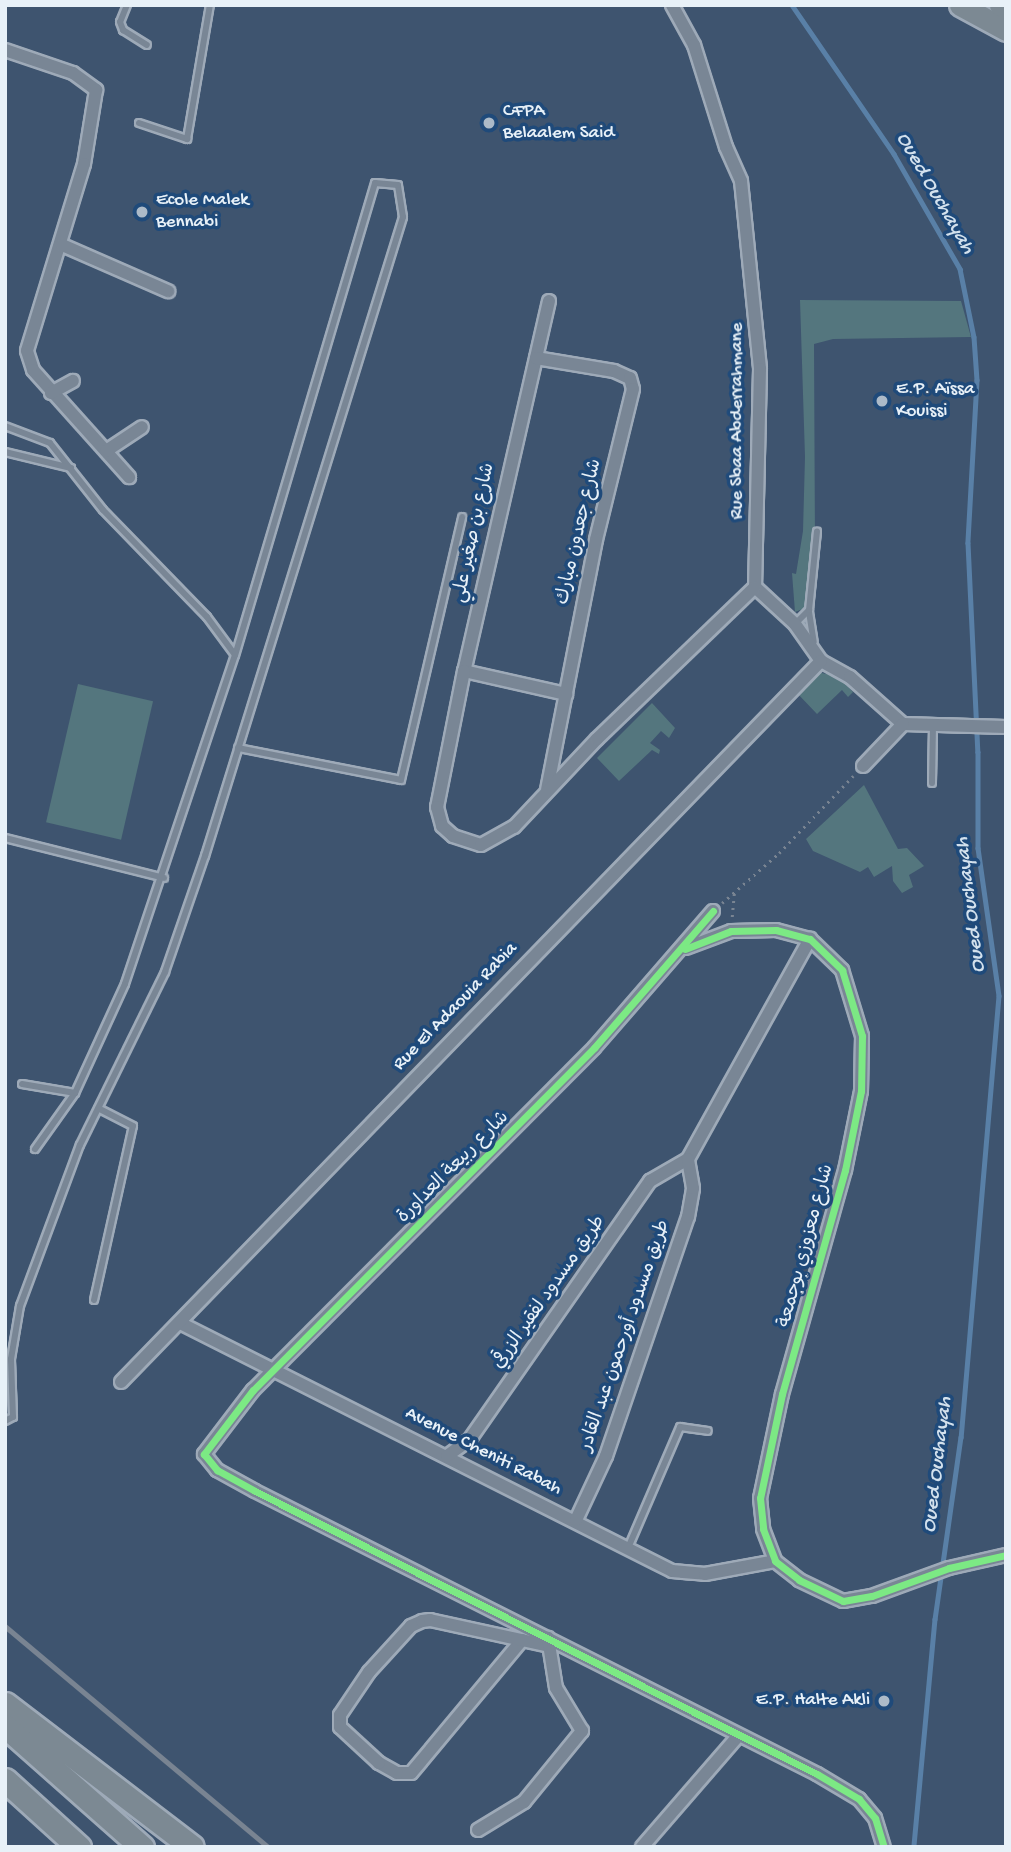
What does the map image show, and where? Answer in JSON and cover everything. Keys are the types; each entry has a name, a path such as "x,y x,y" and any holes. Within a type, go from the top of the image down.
{"highway":[{"path":"5,1704 192,1847"},
{"path":"5,1726 142,1847"},
{"path":"5,1780 79,1847"},
{"path":"43,1812 73,1847"}],"main road":[{"path":"960,5 1006,30"},
{"path":"1000,5 1006,8"}],"street":[{"name":"Rue Sbaa Abderrahmane","path":"671,5 694,46 741,181 760,359 755,587"},
{"path":"5,50 74,74 96,90 94,118 62,245 27,352 33,370 51,393 129,477"},
{"path":"62,245 168,291"},
{"name":"شارع بن صغير علي","path":"546,790 514,827 491,842 472,844 442,826 439,791 549,301"},
{"name":"شارع جعدون مبارك","path":"537,358 614,371 630,378 633,389 596,540 546,790"},
{"path":"51,393 73,381"},
{"path":"106,451 142,427"},
{"path":"546,790 755,587 795,624 821,661 850,677 903,724 933,728 999,727"},
{"name":"Rue El Adaouia Rabia","path":"121,1382 821,661"},
{"path":"464,671 566,694"},
{"path":"863,766 903,724"},
{"name":"شارع ربيعة العداورة","path":"549,1642 217,1470 204,1454 211,1442 275,1371 514,1131 682,950 713,911"},
{"name":"شارع معزوزي بوجمعة","path":"682,950 731,932 776,930 810,939 831,957 849,987 864,1063 845,1170 767,1461 760,1511 775,1561"},
{"path":"688,1159 810,939"},
{"name":"طريق مسدود لفقير الزرقي","path":"447,1456 470,1439 650,1181 688,1159"},
{"name":"طريق مسدود أورحمون عبد القادر","path":"576,1520 606,1456 688,1217 693,1188 688,1159"},
{"name":"Avenue Cheniti Rabah","path":"180,1323 576,1520 627,1549 683,1574 775,1561"},
{"path":"775,1561 799,1580 843,1601 873,1597 949,1569 1006,1555"},
{"path":"522,1640 411,1773 397,1773 379,1763 341,1727 340,1715 369,1672 411,1626 430,1620 522,1640 549,1642 859,1799 875,1818 884,1847"},
{"path":"478,1830 524,1802 582,1731 556,1688 549,1642"},
{"path":"642,1847 738,1736"}],"lane":[{"path":"127,5 120,22 124,30 147,45"},
{"path":"139,123 187,139 210,5"},
{"path":"5,1421 13,1417 11,1359 20,1306 48,1220 98,1108 165,972 238,748 402,218 398,185 376,183 235,655 164,878 125,984 75,1093 35,1149"},
{"path":"5,426 50,443 73,468 103,510 207,617 235,655"},
{"path":"5,452 73,468"},
{"path":"238,748 401,780 462,517"},
{"path":"817,531 809,610 810,634 821,661"},
{"path":"795,624 809,610"},
{"path":"932,783 933,728"},
{"path":"5,838 164,878"},
{"path":"22,1084 75,1093"},
{"path":"94,1300 133,1126 98,1108"},
{"path":"627,1549 680,1427 708,1432"}],"path":[{"path":"724,900 779,853 863,766"},
{"path":"732,923 734,892"}],"green space":[{"path":"800,300 961,301 971,337 833,339 814,344 815,545 808,607 795,612 792,573 796,574 803,531 805,457"},
{"path":"816,672 838,676 853,692 848,697 842,690 817,714 796,692"},
{"path":"78,684 153,701 121,840 46,822"},
{"path":"652,703 675,728 669,738 661,731 650,743 660,750 659,754 652,750 619,781 597,758"},
{"path":"864,785 898,849 907,848 924,866 909,875 913,887 902,893 893,881 892,866 874,877 868,867 860,872 813,851 806,839"}],"waterway":[{"name":"Oued Ouchayah","path":"792,5 894,154 960,269 974,337 977,380 968,543 978,752 978,848 999,996 961,1437 935,1619 914,1847"}],"railway":[{"path":"5,1626 268,1847"}],"cycle path":[{"path":"713,911 594,1048 253,1390 204,1454 217,1470 255,1491 817,1774 859,1799 875,1818 884,1847"},
{"path":"685,949 731,931 776,930 810,939 842,970 862,1036 861,1091 845,1170 782,1394 760,1498 763,1529 775,1561 799,1580 843,1601 872,1596 949,1568 1006,1555"}],"place":[{"name":"CFPA Belaalem Said","path":"489,123"},
{"name":"Ecole Malek Bennabi","path":"142,212"},
{"name":"E.P. Aïssa Kouissi","path":"882,401"},
{"name":"E.P. Halte Akli","path":"884,1701"}]}
